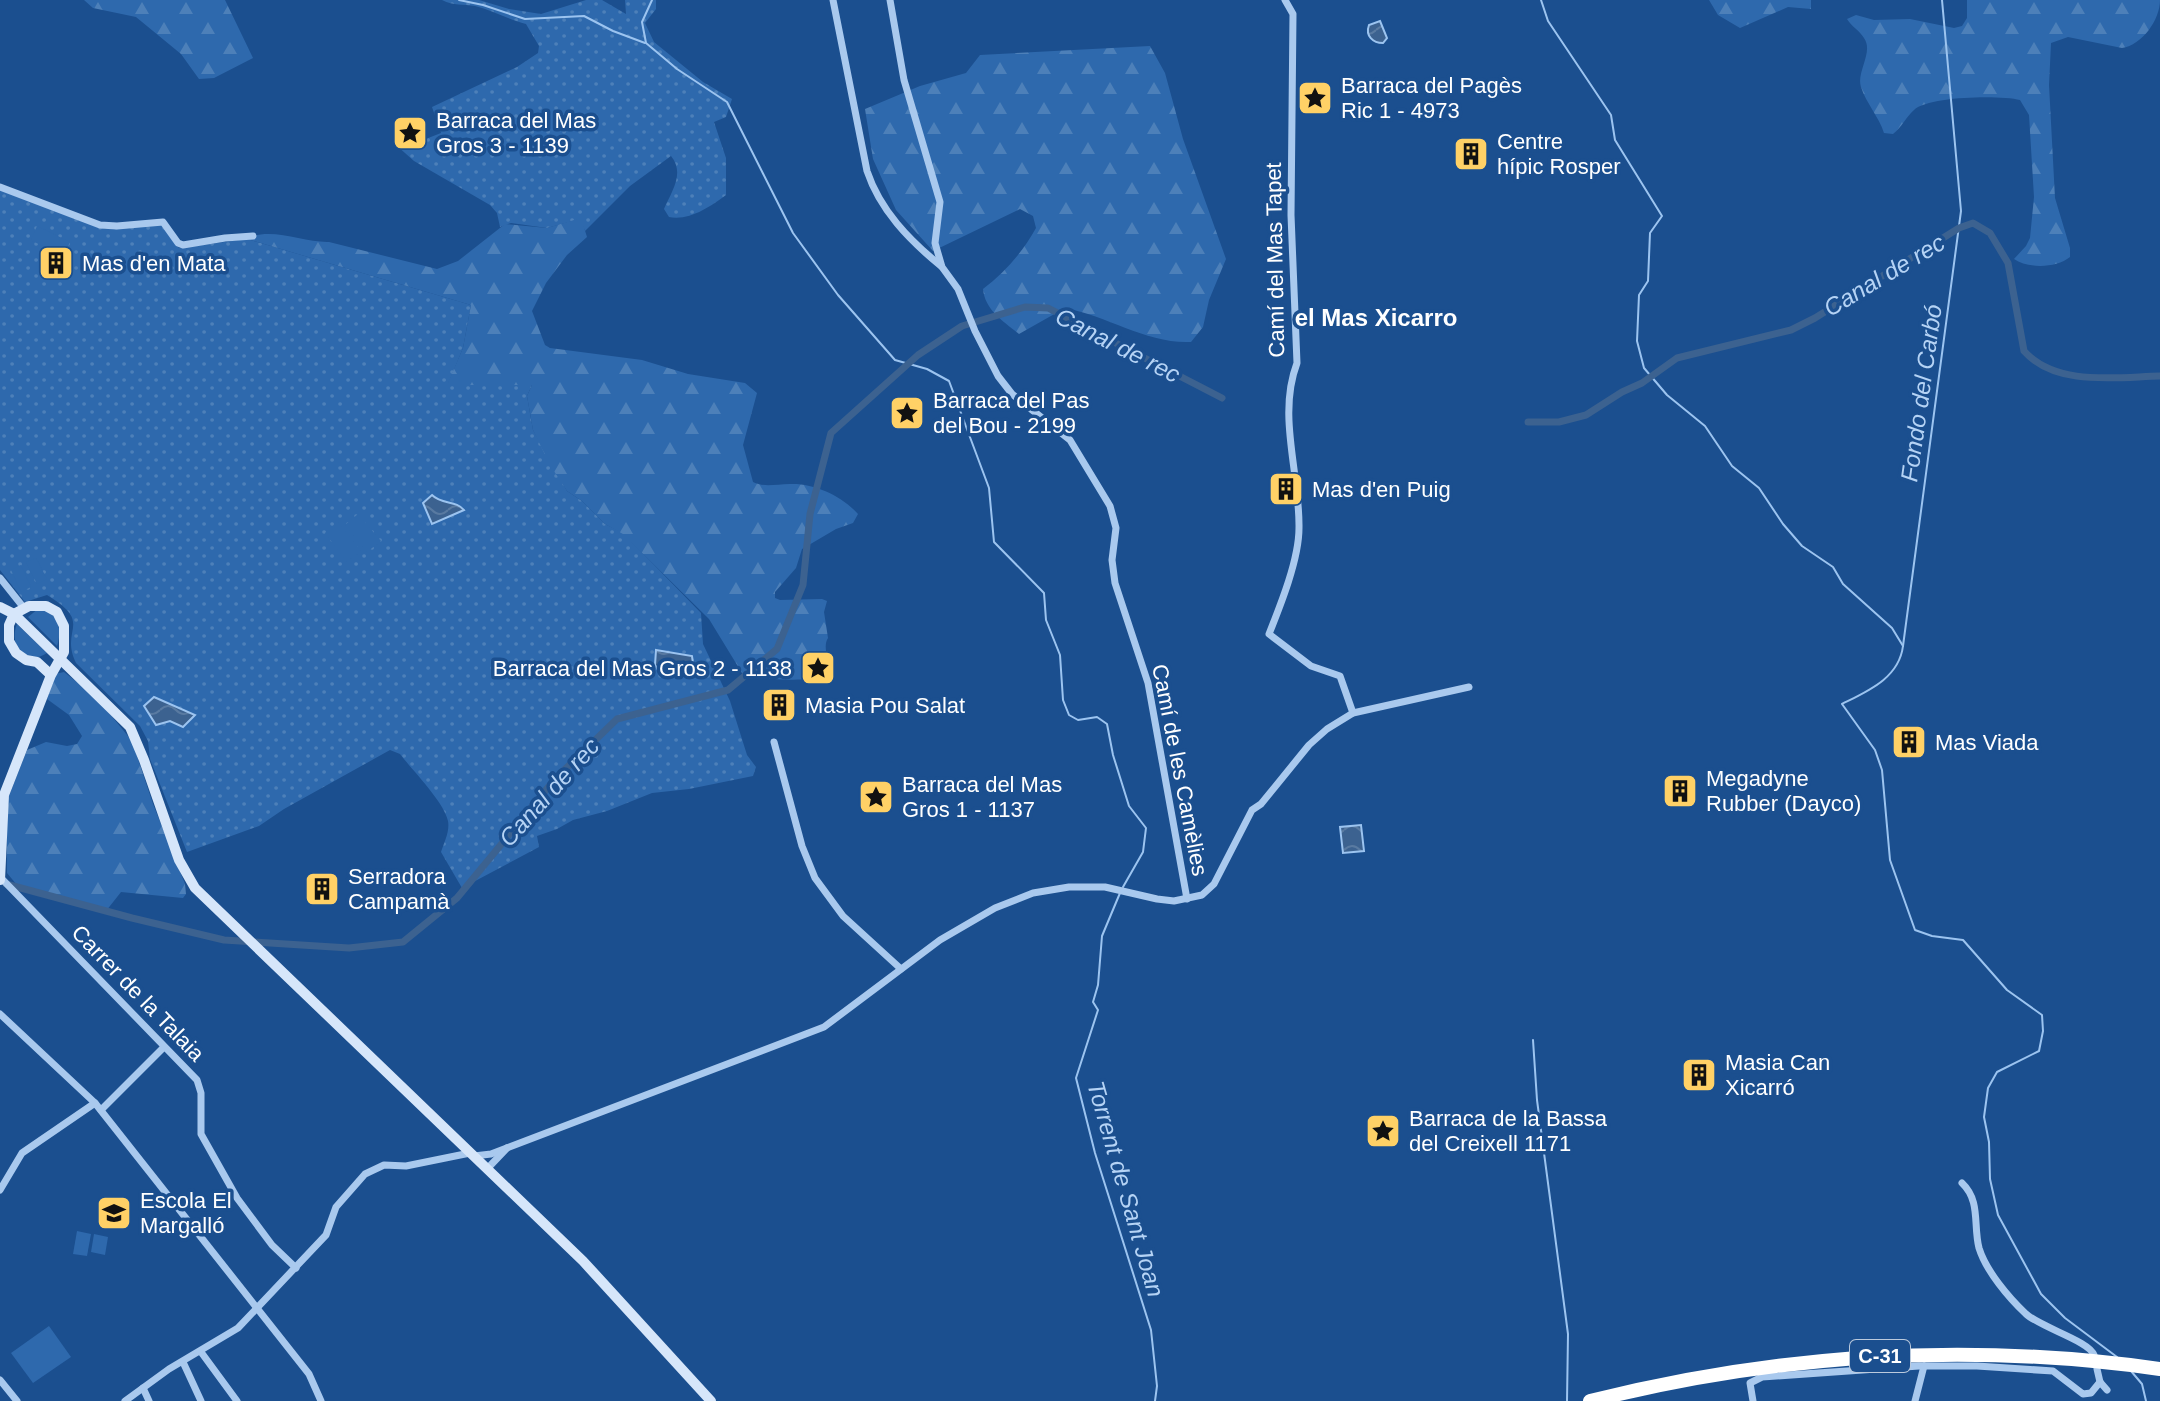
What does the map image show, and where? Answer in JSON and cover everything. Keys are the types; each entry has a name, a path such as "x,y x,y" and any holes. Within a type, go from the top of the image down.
{"highway":[{"name":"C-31","path":"1590,1401 1780,1364 1868,1357 2005,1355 2088,1360 2160,1369"}],"street":[{"path":"833,0 874,193 913,242 942,267"},
{"name":"Camí de les Camèlies","path":"890,0 904,80 940,202 935,243 942,267 958,289 998,376 1012,394 1070,440 1110,506 1116,528 1112,560 1115,583 1148,683 1187,899"},
{"name":"Camí del Mas Tapet","path":"1285,0 1293,14 1291,215 1297,363 1288,404 1299,530 1285,594 1269,634 1311,666 1340,676 1353,713"},
{"path":"0,187 100,225 163,222 178,243 183,245 253,236"},
{"path":"0,578 19,611 59,657 130,727 186,875 195,888 603,1282 711,1401"},
{"path":"0,607 19,611 39,605 57,612 64,626 64,652 51,675 4,795 0,878"},
{"path":"8,634 19,611"},
{"path":"0,615 16,653 26,660 37,662 59,657"},
{"path":"37,662 51,675"},
{"path":"125,1401 238,1328 326,1235 336,1207 346,1192 372,1169 384,1165 406,1166 491,1154 824,1027 940,940 995,908 1033,893 1069,887 1105,887 1157,899 1187,899 1202,895 1214,884 1252,810 1261,804 1309,745 1327,729 1353,713 1469,687"},
{"path":"774,742 802,846 815,878 843,916 901,969"},
{"name":"Carrer de la Talaia","path":"0,878 197,1080 201,1093 201,1134 237,1198 272,1245 296,1268"},
{"path":"0,1014 101,1110 309,1374 321,1401"},
{"path":"101,1110 164,1047"},
{"path":"0,1190 22,1153 95,1103"},
{"path":"500,1181 498,1164 508,1147"},
{"path":"487,1169 491,1154"},
{"path":"487,1169 501,1157"},
{"path":"1962,1183 1973,1198 1979,1248 2012,1299 2044,1327 2089,1346 2094,1355"},
{"path":"201,1352 237,1401"},
{"path":"183,1362 201,1401"},
{"path":"1753,1401 1750,1383 1762,1377 1924,1366 2053,1371 2083,1394 2091,1393 2100,1382"},
{"path":"1915,1401 1924,1366"},
{"path":"2097,1369 2100,1382 2107,1390"},
{"path":"0,1380 17,1401"},
{"path":"143,1388 149,1401"}],"green space":[{"path":"84,0 225,0 253,58 214,78 199,79 181,54 136,17 93,8"},
{"path":"442,0 479,0 541,14 586,0 602,0 626,14 625,0 656,0 656,9 645,23 654,42 703,82 732,99 726,117 714,122 726,158 726,195 692,215 669,217 664,209 677,175 671,156 630,186 585,231 580,219 547,228 511,223 500,227 497,213 490,205 414,161 396,145 398,140 413,144 441,133 432,107 517,67 538,53 539,46 526,24 475,6"},
{"path":"1709,0 1811,0 1811,9 1788,7 1740,28 1718,15"},
{"path":"1967,0 2160,0 2153,23 2143,37 2129,46 2122,48 2068,37 2051,43 2049,85 2055,198 2070,248 2070,257 2064,261 2035,266 2014,259 2030,238 2034,197 2029,115 2020,100 1982,97 1922,105 1893,134 1884,133 1861,87 1867,44 1847,19 1856,15 1874,20 1910,19 1954,28 1962,26 1967,18"},
{"path":"1150,46 1165,73 1183,139 1226,259 1209,300 1203,327 1191,342 1159,339 1065,308 1019,334 991,309 983,289 1006,269 1025,246 1036,228 1033,216 1020,209 933,251 896,210 873,159 865,109 920,86 966,73 980,55"},
{"path":"0,190 105,229 161,224 179,248 247,239 471,305 463,348 448,384 532,385 527,396 533,430 567,491 605,524 623,533 701,613 703,644 730,701 747,755 756,767 753,776 652,793 607,811 573,820 537,836 539,847 462,888 441,852 448,829 445,813 400,754 390,750 259,826 187,852 140,726 76,663 71,642 73,620 69,613 47,595 25,602 0,570"},
{"path":"581,218 587,237 567,255 546,283 532,311 545,345 642,360 688,374 745,383 757,393 743,445 753,482 818,488 844,502 858,514 853,523 802,549 796,568 775,592 775,598 780,600 827,601 824,612 828,638 827,666 824,674 809,679 784,680 742,673 709,619 623,534 605,524 567,491 533,430 527,396 532,385 447,385 463,348 471,305 247,239 256,235 276,234 329,242 437,269 458,261 505,224 547,228"},
{"path":"37,226 70,242 63,257 31,240"},
{"path":"358,514 381,541 367,552 345,525"},
{"path":"338,522 361,551 347,562 325,533"},
{"path":"36,558 47,579 37,584 26,562"},
{"path":"21,565 31,587 21,592 11,570"},
{"path":"38,609 50,614 57,622 57,646 28,617"},
{"path":"17,624 47,653 32,657 21,652 15,640"},
{"path":"64,672 96,697 132,741 185,884 186,894 183,898 121,892 106,911 22,891 7,873 7,801 27,750 46,742 67,746 77,744 82,736 69,715 47,699 55,674"},
{"path":"77,1231 91,1234 87,1256 73,1254"},
{"path":"94,1234 108,1237 105,1255 91,1252"},
{"path":"49,1326 71,1357 33,1383 11,1353"}],"water":[{"path":"1380,21 1387,38 1383,43 1373,40 1368,32 1369,25"},
{"path":"432,495 464,510 432,524 423,503"},
{"path":"656,650 692,656 694,671 688,675 658,670 655,665"},
{"path":"154,697 195,715 183,727 170,721 156,725 144,706"},
{"path":"1361,825 1364,851 1343,853 1340,827"}],"waterway":[{"path":"459,0 525,19 584,16 645,43"},
{"name":"Torrent de Sant Joan","path":"652,0 642,22 646,43 677,69 727,102 793,233 838,295 895,360 927,369 949,381 989,488 994,542 1044,593 1046,620 1060,655 1063,700 1069,715 1078,720 1097,717 1107,724 1129,806 1146,828 1143,852 1123,887"},
{"path":"1541,0 1548,21 1611,115 1615,140 1662,216 1650,233 1648,281 1639,295 1637,341 1644,368 1667,395 1705,426 1732,466 1759,488 1802,546 1833,567 1843,584 1892,628 1903,646 1889,675 1842,704 1875,750 1882,770 1890,860 1915,930 1932,936 1963,940 2007,990 2042,1015 2039,1051 1997,1072 1988,1088 1984,1117 1989,1142 1990,1179 1998,1215 2041,1294 2065,1318 2117,1357"},
{"name":"Fondo del Carbó","path":"1903,646 1961,211 1942,0"},
{"name":"Canal de rec","path":"1528,422 1559,422 1586,415 1642,383 1677,358 1791,330 1959,228 1973,223 1990,233 2008,263 2024,351 2037,362 2070,375 2107,378 2160,376"},
{"name":"Canal de rec","path":"6,884 224,940 349,948 403,942 457,898 555,779 617,719 728,690 777,649 803,585 810,514 831,433 918,355 962,326 1025,307 1048,308 1222,398"},
{"name":"Torrent de Sant Joan","path":"1120,893 1102,936 1098,985 1093,1002 1098,1010 1076,1078 1095,1153 1151,1330 1157,1386 1155,1401"},
{"path":"1533,1040 1537,1100 1568,1334 1567,1401"},
{"path":"2131,1371 2142,1384 2146,1401"}],"place":[{"name":"Barraca del Pagès Ric 1 - 4973","path":"1315,98"},
{"name":"Barraca del Mas Gros 3 - 1139","path":"410,133"},
{"name":"Centre hípic Rosper","path":"1471,154"},
{"name":"Mas d'en Mata","path":"56,263"},
{"name":"Barraca del Pas del Bou - 2199","path":"907,413"},
{"name":"Mas d'en Puig","path":"1286,489"},
{"name":"Barraca del Mas Gros 2 - 1138","path":"818,668"},
{"name":"Masia Pou Salat","path":"779,705"},
{"name":"Mas Viada","path":"1909,742"},
{"name":"Megadyne Rubber (Dayco)","path":"1680,791"},
{"name":"Barraca del Mas Gros 1 - 1137","path":"876,797"},
{"name":"Serradora Campamà","path":"322,889"},
{"name":"Masia Can Xicarró","path":"1699,1075"},
{"name":"Barraca de la Bassa del Creixell 1171","path":"1383,1131"},
{"name":"Escola El Margalló","path":"114,1213"}],"district":[{"name":"el Mas Xicarro","path":"1376,317"}]}
